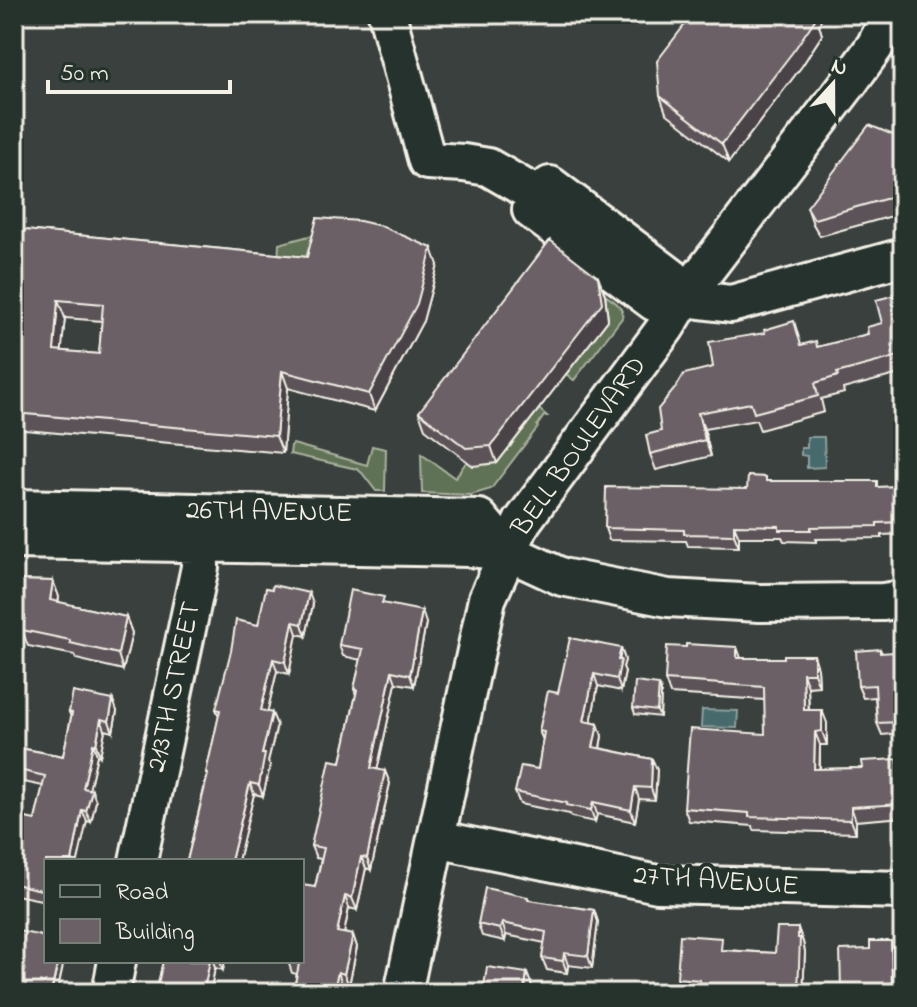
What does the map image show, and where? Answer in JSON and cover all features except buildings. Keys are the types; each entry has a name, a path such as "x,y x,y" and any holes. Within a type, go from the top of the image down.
{"street":[{"path":"387,14 427,161 488,167 673,278 684,298 731,304 903,257"},
{"name":"BELL BOULEVARD","path":"403,993 487,599 522,522 666,327 684,298 850,81 875,46 891,14"},
{"name":"26TH AVENUE","path":"14,508 199,527 508,552 562,577 668,598 760,603 883,602 903,599"},
{"name":"26TH AVENUE","path":"14,540 199,527"},
{"name":"213TH STREET","path":"138,859 200,567 199,527"},
{"name":"27TH AVENUE","path":"436,839 658,884 903,890"},
{"path":"111,993 117,963"}],"green space":[{"path":"313,235 304,264 278,262 279,244"},
{"path":"605,295 620,307 622,318 574,380 566,374 608,320"},
{"path":"539,409 547,416 491,489 471,495 422,493 421,454 455,478 467,461 497,463"},
{"path":"293,444 367,465 372,446 386,449 385,491 376,491 357,469 290,454"}],"water":[{"path":"807,437 824,437 825,467 807,468 807,456 801,455 801,448 807,448"},
{"path":"702,710 738,711 737,728 701,727"}]}
